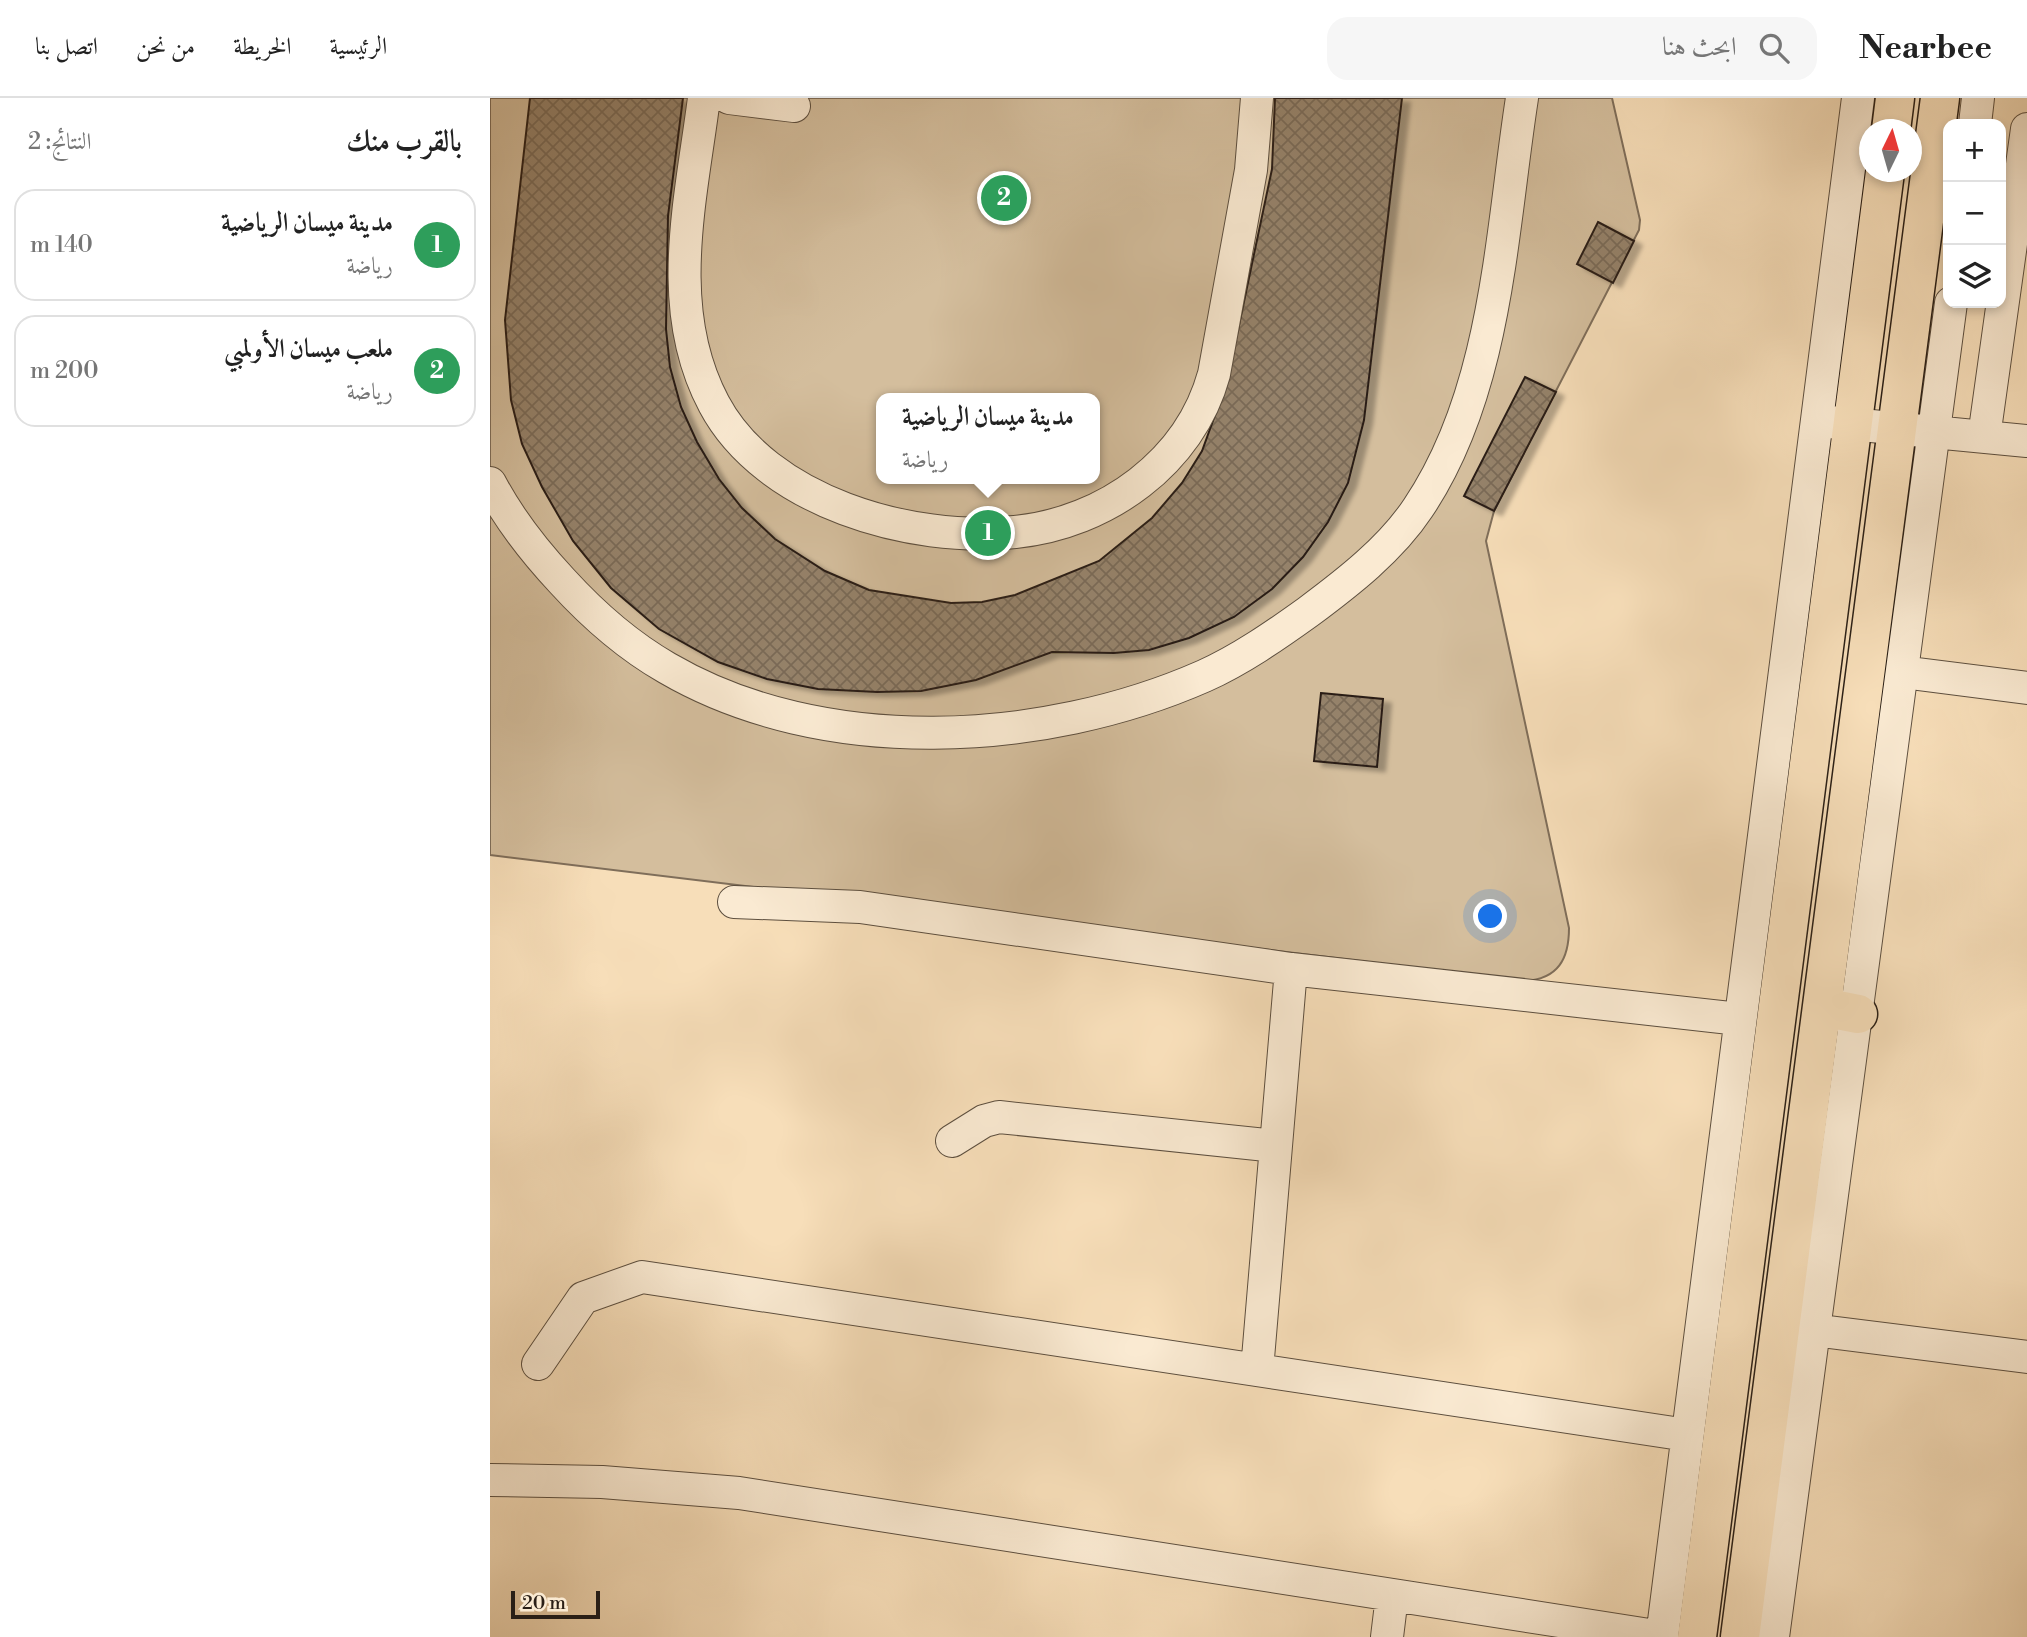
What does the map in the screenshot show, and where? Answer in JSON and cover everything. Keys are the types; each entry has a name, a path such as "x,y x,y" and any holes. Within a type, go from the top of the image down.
{"main road":[{"path":"1892,119 1895,98"},
{"path":"1740,1637 1840,1010 1895,428 1940,98"},
{"path":"1697,1637 1836,422 1883,182"}],"street":[{"path":"704,98 683,261 684,300 688,334 699,368 714,404 738,440 796,488 837,506 937,530 1002,532 1058,523 1137,486 1164,464 1190,431 1207,401 1214,374 1251,170 1257,98"},
{"path":"729,98 794,106"},
{"path":"490,483 531,548 585,606 630,645 669,670 720,693 791,717 844,728 921,733 977,731 1064,721 1115,707 1205,675 1280,632 1342,586 1418,509 1453,442 1483,356 1522,98"},
{"path":"490,1480 603,1482 739,1493 1662,1637 1739,1019 1836,422 1858,98"},
{"path":"1976,119 1978,98"},
{"path":"1984,437 2027,129"},
{"path":"1773,1637 1813,1330 1840,1010 1902,672 1950,308"},
{"path":"1836,422 2027,441"},
{"path":"1902,672 2027,688"},
{"path":"734,902 860,907 1291,969 1739,1019"},
{"path":"1257,1370 1291,969"},
{"path":"952,1141 984,1121 999,1117 1275,1146"},
{"path":"538,1364 583,1298 642,1277 1687,1435"},
{"path":"1813,1330 2027,1357"},
{"path":"1387,1637 1392,1596"}],"shaded area":[{"path":"490,98 1612,98 1640,220 1639,230 1494,511 1486,541 1569,928 1567,949 1559,965 1546,976 1525,981 490,855"}],"building":[{"path":"530,98 683,98 668,216 666,329 670,367 681,407 697,442 719,479 742,508 775,539 825,571 869,590 951,603 982,602 1015,595 1099,561 1152,518 1182,483 1202,451 1227,382 1272,169 1275,98 1402,98 1364,420 1348,483 1328,522 1303,557 1272,589 1234,617 1189,638 1149,650 1114,653 1052,652 976,680 921,691 818,689 767,679 718,662 659,629 611,588 573,541 542,487 522,444 511,400 505,320"},
{"path":"1598,222 1634,241 1613,283 1577,264"},
{"path":"1525,377 1556,392 1494,511 1464,496"},
{"path":"1321,693 1383,699 1377,767 1314,761"}],"place":[{"name":"ملعب ميسان الأولمبي","path":"1004,198"},
{"name":"مدينة ميسان الرياضية","path":"988,533"}]}
